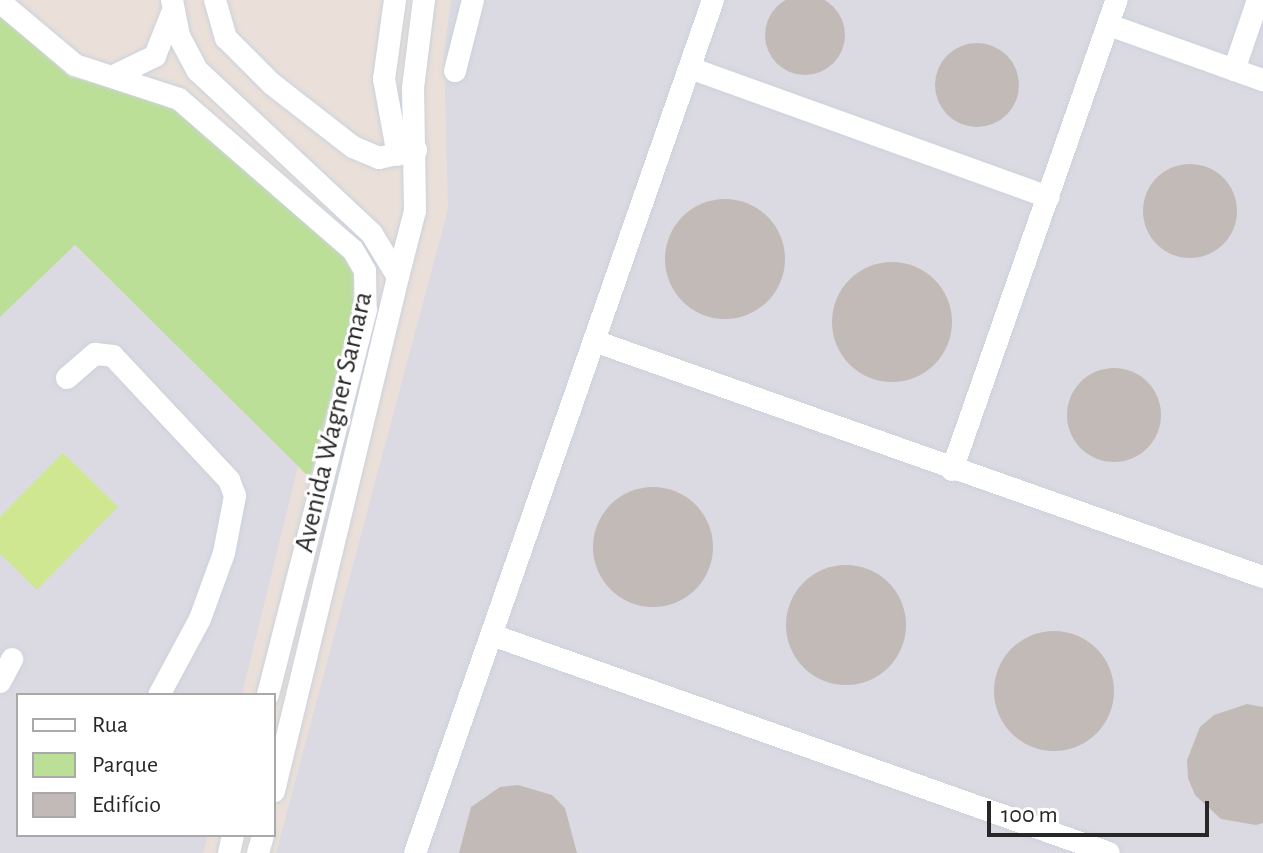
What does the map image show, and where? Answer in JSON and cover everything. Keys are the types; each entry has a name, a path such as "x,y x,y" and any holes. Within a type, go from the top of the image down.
{"street":[{"path":"215,0 226,38 272,84 353,147 379,158 407,152"},
{"path":"395,0 384,79 407,152"},
{"path":"398,277 411,241 407,152 424,0"},
{"path":"455,71 473,0"},
{"path":"415,853 597,342 713,0"},
{"path":"952,470 1117,0"},
{"path":"1234,70 1258,0"},
{"name":"Avenida Wagner Samara","path":"0,2 75,65 179,99 353,250 369,288 268,693"},
{"path":"113,76 155,56 168,36 173,2"},
{"name":"Avenida Wagner Samara","path":"173,2 179,36 198,71 372,234 398,277 276,783"},
{"path":"1109,25 1263,80"},
{"path":"690,68 1049,197"},
{"path":"597,342 952,470 1263,577"},
{"path":"67,378 95,354 113,356 229,480 235,496 224,553 200,619 160,693"},
{"path":"492,635 1109,853"},
{"path":"0,682 12,659"}],"shaded area":[{"path":"451,0 1263,0 1263,853 276,853 448,209 444,54"},
{"path":"74,245 298,466 242,693 16,693 16,837 207,837 203,853 0,853 0,317"}],"green space":[{"path":"0,15 70,77 174,102 343,252 354,272 353,309 310,478 75,245 0,317"},
{"path":"63,453 118,507 37,590 0,554 0,517"}],"building":[{"path":"788,-1 827,1 839,13 845,27 845,43 839,57 827,69 813,75 797,75 783,69 771,57 765,43 765,27 771,13"},
{"path":"977,43 1000,50 1012,62 1019,85 1012,108 1000,120 977,127 954,120 942,108 935,85 942,62 954,50"},
{"path":"1190,164 1208,167 1223,178 1234,193 1237,211 1234,229 1223,244 1208,255 1190,258 1172,255 1157,244 1146,229 1143,211 1146,193 1157,178 1172,167"},
{"path":"725,199 748,204 767,217 780,236 785,259 780,282 767,301 748,314 725,319 702,314 683,301 670,282 665,259 670,236 683,217 702,204"},
{"path":"892,262 915,267 934,280 947,299 952,322 947,345 934,364 915,377 892,382 869,377 850,364 837,345 832,322 837,299 850,280 869,267"},
{"path":"1114,368 1132,371 1147,382 1158,397 1161,415 1158,433 1147,448 1132,459 1114,462 1096,459 1081,448 1070,433 1067,415 1070,397 1081,382 1096,371"},
{"path":"653,487 676,492 695,505 708,524 713,547 708,570 695,589 676,602 653,607 630,602 611,589 598,570 593,547 598,524 611,505 630,492"},
{"path":"846,565 869,570 888,583 901,602 906,625 901,648 888,667 869,680 846,685 823,680 804,667 791,648 786,625 791,602 804,583 823,570"},
{"path":"1054,631 1077,636 1096,649 1109,668 1114,691 1109,714 1096,733 1077,746 1054,751 1031,746 1012,733 999,714 994,691 999,668 1012,649 1031,636"},
{"path":"1247,704 1263,707 1263,823 1256,825 1221,819 1195,795 1188,778 1187,760 1200,727 1214,715"},
{"path":"518,785 552,795 565,808 577,853 459,853 471,807 500,787"}]}
